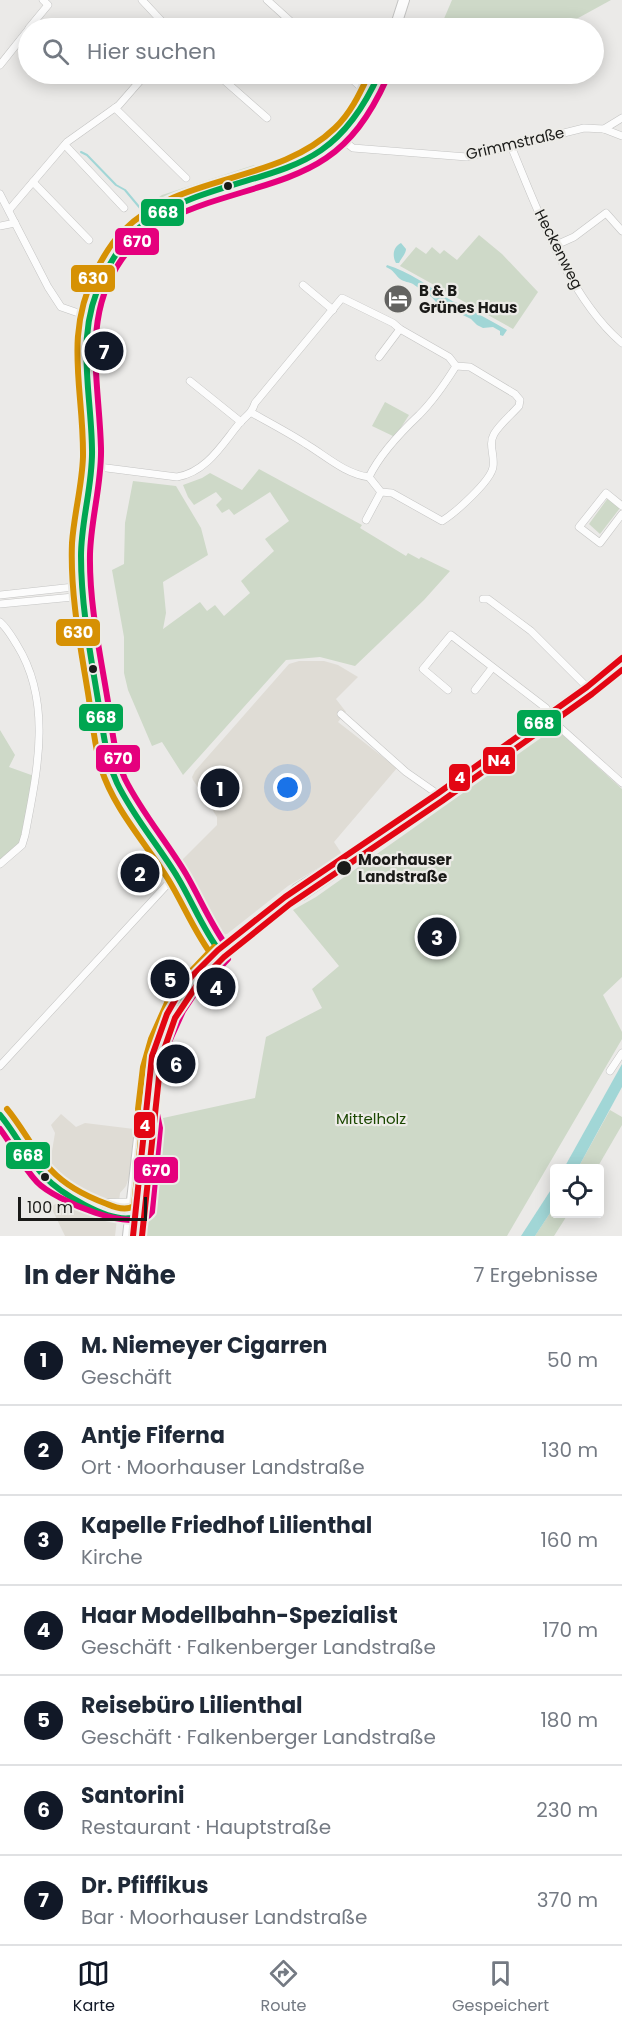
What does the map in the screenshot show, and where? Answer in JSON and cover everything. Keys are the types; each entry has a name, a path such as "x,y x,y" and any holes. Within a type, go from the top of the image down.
{"street":[{"path":"142,0 159,18"},
{"path":"267,0 287,18"},
{"path":"398,18 404,0"},
{"path":"37,18 48,2"},
{"path":"0,65 18,43"},
{"path":"9,210 64,146 115,108 137,84"},
{"path":"228,84 267,118"},
{"path":"357,84 370,95"},
{"path":"221,953 208,937 176,875 133,813 116,782 105,743 83,591 81,554 91,466 91,427 84,347 87,316 99,283 119,249 140,228 160,213 206,194 298,165 321,152 355,120 375,84"},
{"path":"115,108 186,178"},
{"path":"604,129 622,118"},
{"name":"Grimmstraße","path":"339,137 352,148 467,157 564,131 584,128 604,129 622,136"},
{"path":"64,146 124,208"},
{"name":"Heckenweg","path":"511,146 565,268 590,306 622,343"},
{"path":"33,182 89,240"},
{"path":"0,194 61,308 87,316"},
{"path":"554,246 574,237 606,213 622,231"},
{"path":"0,226 15,223"},
{"path":"303,285 333,310"},
{"path":"91,466 177,477 185,476 212,458 240,422 252,413 255,403 342,298 393,323 400,330 449,357 456,366 470,367 520,399 519,405 493,435 491,446 494,466 490,476 442,521 393,493 381,492 369,477 360,476 323,457 308,445 252,413"},
{"path":"379,357 400,330"},
{"path":"369,477 374,467 420,414 456,366"},
{"path":"190,381 240,422"},
{"path":"366,520 381,492"},
{"path":"622,506 606,493 579,527 600,543 622,514"},
{"path":"0,595 83,591"},
{"path":"0,604 83,591"},
{"path":"483,599 488,599 531,631 588,688"},
{"path":"0,864 22,845 39,753 35,685 23,654 2,624"},
{"path":"448,690 423,669 451,635 546,708 555,723 622,783"},
{"path":"128,1236 140,1129 147,1110 152,1069 159,1041 181,998 193,981 221,953 288,900 300,886 356,853 439,795 588,688 622,660"},
{"path":"475,690 492,668"},
{"path":"341,714 406,772 439,795"},
{"path":"0,1066 176,875"},
{"path":"610,1071 622,1053"},
{"path":"140,1236 151,1127 147,1110"},
{"path":"0,1115 45,1177 57,1187 103,1212 130,1218 143,1211"},
{"path":"85,1203 132,1202 143,1211"}],"shaded area":[{"path":"299,661 324,661 338,665 358,677 336,699 346,712 338,722 397,768 334,842 342,854 288,886 227,934 220,935 213,927 178,864 217,825 217,817 192,777 289,664"},
{"path":"61,1114 76,1127 85,1123 134,1129 129,1177 120,1193 115,1236 65,1236 51,1207 78,1189 67,1183 47,1165 47,1156 52,1151 55,1133 51,1125"}],"green space":[{"path":"452,0 611,0 578,18 444,18"},
{"path":"254,165 261,171 168,199 143,214 140,210 162,195"},
{"path":"479,235 502,254 538,292 513,329 400,266 416,247 426,254 432,247 440,254 444,250 457,260"},
{"path":"385,402 409,415 395,437 372,426"},
{"path":"259,469 362,525 360,528 406,556 408,553 419,559 421,557 450,571 424,600 355,666 320,657 286,660 183,775 162,742 152,746 128,690 124,673 124,637 112,570 124,564 125,523 133,481 176,486 201,528 208,555 163,582 166,613 163,629 200,602 207,611 215,605 224,616 250,593 241,581 274,551 265,539 289,521 270,492 234,515 229,509 222,513 216,505 222,499 216,492 194,505 183,485 210,473 242,490"},
{"path":"608,498 620,508 600,534 589,524"},
{"name":"Mittelholz","path":"555,728 622,789 622,977 603,995 622,1032 622,1039 507,1236 145,1236 156,1139 154,1120 255,1098 266,1037 322,1008 312,989 339,966 293,910 316,897"},
{"path":"0,730 15,755 9,767 34,776 21,840 0,861"},
{"path":"610,1110 622,1117 622,1125 599,1164 580,1164"},
{"path":"550,1213 550,1218 565,1218 554,1236 535,1236"}],"water":[{"path":"401,243 406,251 399,263 396,263 394,252"},
{"path":"387,265 411,275 451,300 507,330 503,336 493,327 483,328 477,325 471,319 436,302 413,284 400,279 386,267"},
{"path":"622,1064 622,1087 580,1164 566,1164"},
{"path":"550,1191 550,1213 535,1236 521,1236"}],"waterway":[{"path":"81,152 87,155 116,185 125,190 140,208"}],"transit line":[{"name":"630","path":"214,958 168,879 114,797 101,768 97,750 76,618 72,562 73,532 83,457 78,363 80,318 86,295 108,250 123,231 146,212 172,198 285,160 311,146 335,128 346,116 364,84"},
{"name":"668","path":"221,953 203,926 178,878 124,796 107,753 86,628 81,574 83,529 92,462 86,360 89,318 95,297 112,260 128,238 142,226 157,215 182,203 278,171 323,149 343,131 362,107 374,84"},
{"name":"670","path":"228,948 186,874 132,792 121,770 116,751 96,628 90,572 91,541 101,461 96,367 98,316 105,291 116,267 134,244 150,230 188,210 268,184 315,165 335,151 354,133 371,109 384,84"},
{"name":"4","path":"133,1236 152,1056 167,1014 192,976 218,950 285,897 437,794 587,687 622,658"},
{"name":"668","path":"143,1211 151,1149 151,1126 147,1109 151,1073 158,1044 169,1019 199,976 219,956 280,906 316,886 356,853 588,688 622,660"},
{"name":"N4","path":"142,1236 161,1058 175,1018 199,982 224,957 290,904 442,801 622,670"},
{"name":"630","path":"7,1109 45,1163 63,1181 114,1207 124,1209 134,1206 142,1128 138,1109 143,1067 151,1039 178,985 214,947"},
{"name":"670","path":"0,1129 37,1182 60,1198 95,1213 114,1218 130,1220 143,1218 152,1212 160,1128 156,1109 161,1071 168,1044 183,1011 193,996 228,959"},
{"name":"668","path":"0,1115 44,1176 72,1198 110,1216 131,1218 143,1211"}],"place":[{"name":"B & B Grünes Haus","path":"398,299"},
{"name":"Dr. Pfiffikus","path":"104,351"},
{"name":"M. Niemeyer Cigarren","path":"220,788"},
{"name":"Moorhauser Landstraße","path":"344,868"},
{"name":"Antje Fiferna","path":"140,873"},
{"name":"Kapelle Friedhof Lilienthal","path":"437,937"},
{"name":"Reisebüro Lilienthal","path":"170,979"},
{"name":"Haar Modellbahn-Spezialist","path":"216,987"},
{"name":"Santorini","path":"176,1064"}]}
